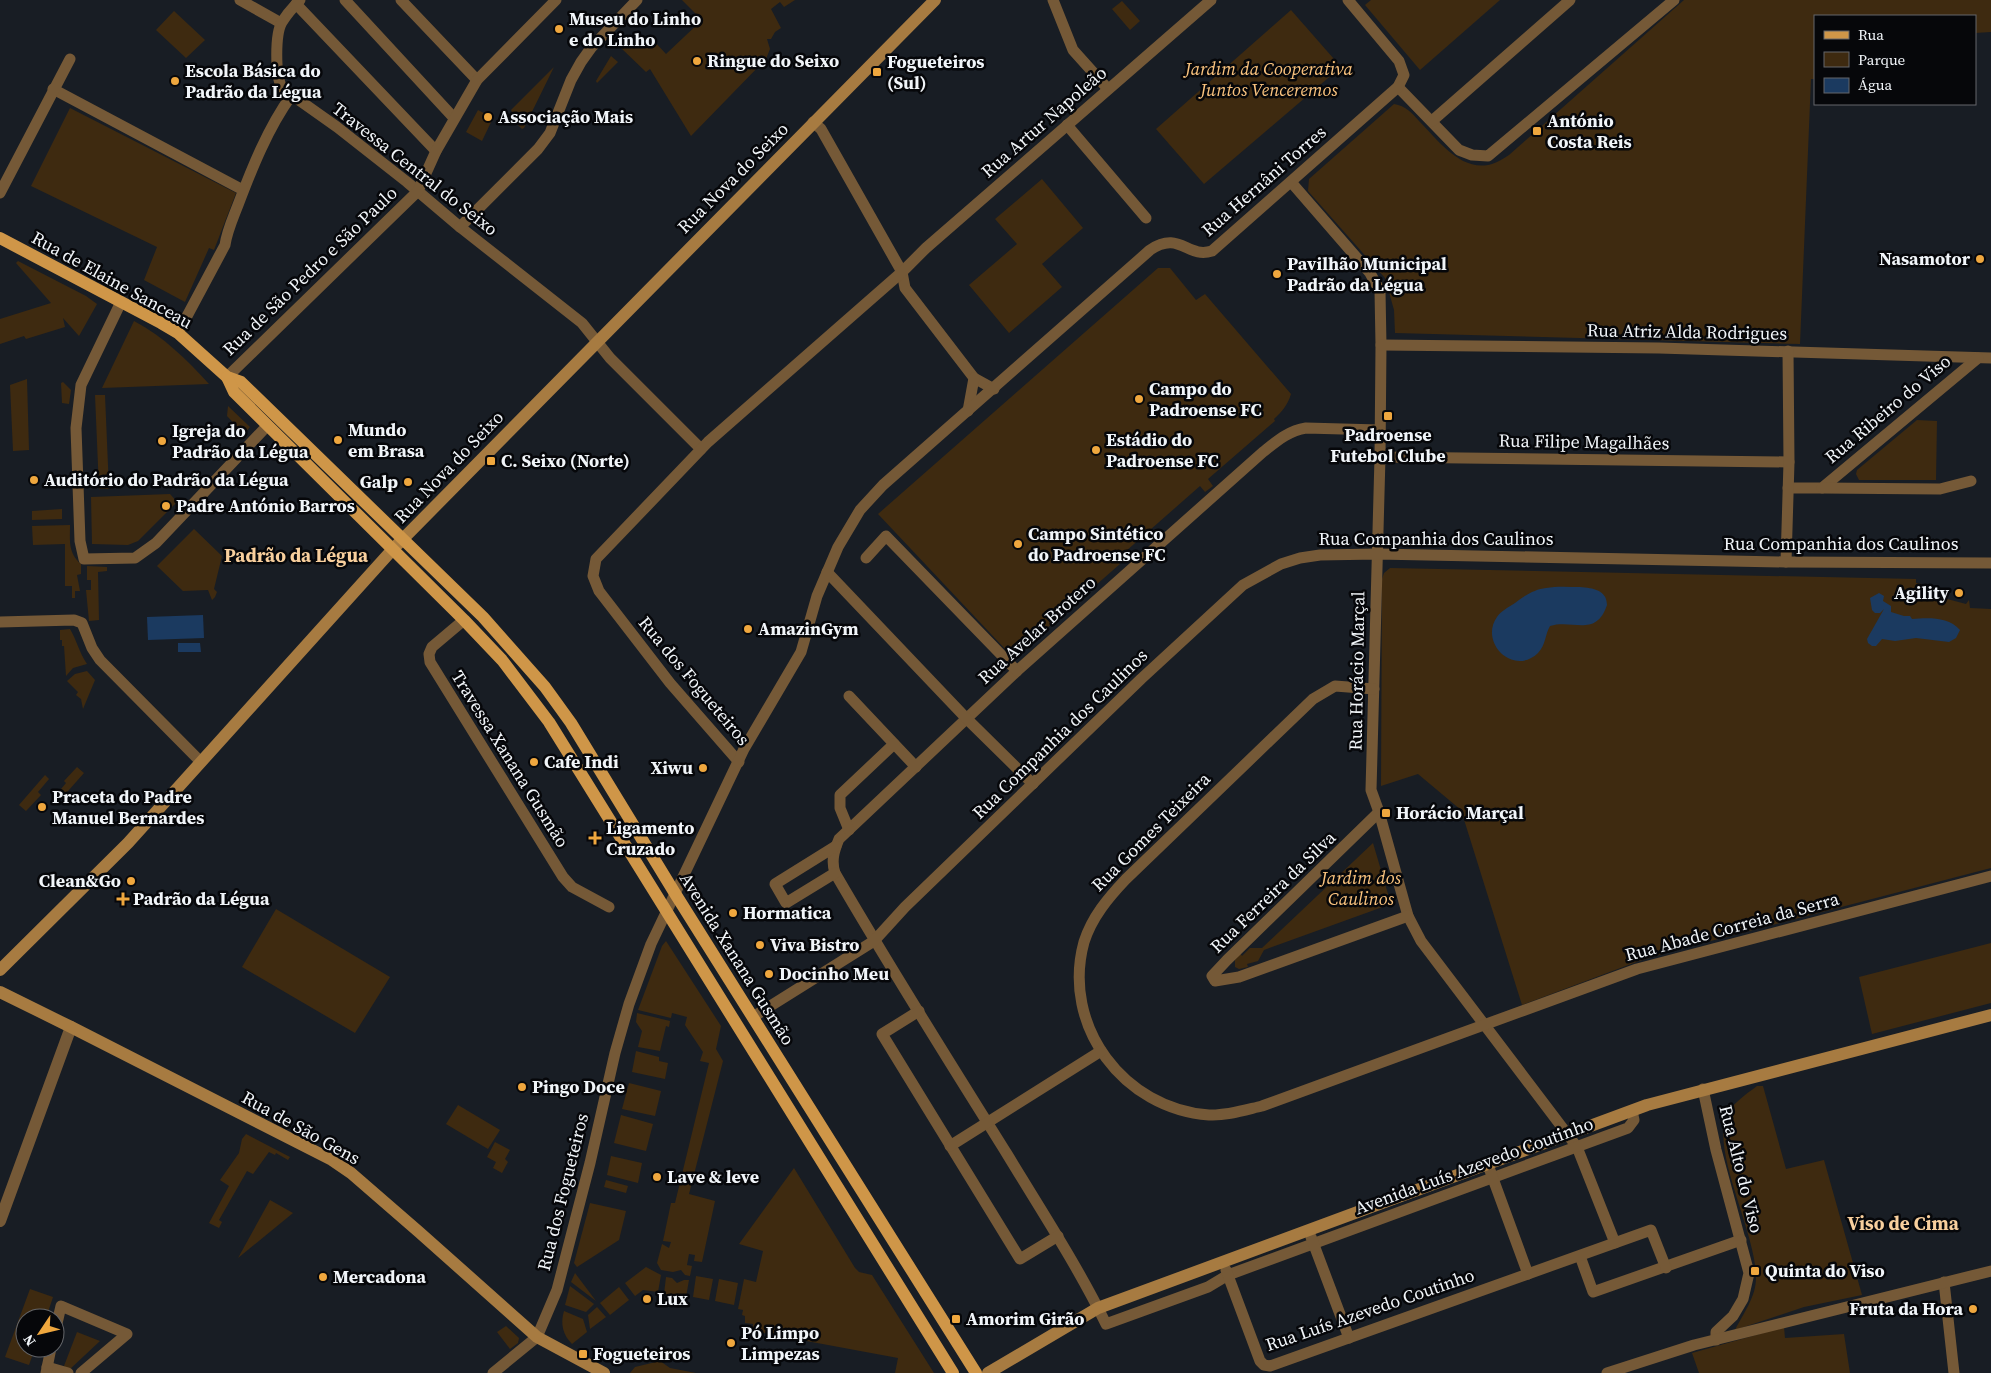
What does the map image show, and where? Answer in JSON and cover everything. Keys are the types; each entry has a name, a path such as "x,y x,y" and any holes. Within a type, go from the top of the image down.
{"main road":[{"name":"Rua Nova do Seixo","path":"0,970 128,843 402,539 935,0"},
{"name":"Rua de Elaine Sanceau","path":"0,238 122,302 178,334 227,376 240,382 249,390 402,539"},
{"name":"Rua de Elaine Sanceau","path":"227,376 234,392 393,549"},
{"name":"Avenida Xanana Gusmão","path":"402,539 483,617 545,687 571,722 676,895 976,1373"},
{"name":"Avenida Xanana Gusmão","path":"393,549 502,660 549,722 953,1373"},
{"name":"Rua de São Gens","path":"0,992 332,1160 352,1174 419,1232 536,1337 604,1373"},
{"name":"Rua Alto do Viso","path":"1703,1089 1991,1015"},
{"name":"Avenida Luís Azevedo Coutinho","path":"988,1373 1098,1308 1647,1105 1703,1089"}],"street":[{"path":"240,0 281,23"},
{"path":"345,0 454,118"},
{"path":"401,0 477,80"},
{"path":"418,191 436,151 477,80 556,0"},
{"path":"460,227 538,149 550,133 571,80 581,62 591,48 637,0"},
{"path":"1053,0 1073,50 1108,89"},
{"name":"Rua Artur Napoleão","path":"902,272 926,248 1211,0"},
{"path":"1348,0 1399,61 1404,75 1398,87 1459,150 1472,155 1488,156 1674,0"},
{"path":"1432,121 1570,0"},
{"path":"298,2 436,151"},
{"name":"Travessa Central do Seixo","path":"298,2 281,23 277,48 278,79 282,88 338,128 582,323 610,358 701,448"},
{"path":"0,193 70,59"},
{"name":"Rua Hernâni Torres","path":"739,762 744,749 800,652 817,596 844,537 865,504 882,486 1152,248 1175,242 1199,253 1212,252 1398,87"},
{"path":"53,89 243,190"},
{"path":"178,334 225,245 226,235 243,190 268,137 291,96"},
{"path":"813,122 821,129 902,272 905,288 974,378 994,389"},
{"path":"1067,125 1146,218"},
{"name":"Rua Horácio Marçal","path":"1291,182 1378,284 1380,291 1380,457 1372,790 1408,916 1421,941 1578,1147 1615,1243"},
{"name":"Rua de São Pedro e São Paulo","path":"227,376 418,191"},
{"name":"Rua dos Fogueteiros","path":"536,1337 557,1290 584,1188 615,1053 629,1004 651,944 739,762 664,676 599,592 593,576 596,559 701,448 902,272"},
{"path":"122,302 81,385 76,428 80,541 84,559 136,558 145,552 156,543 267,426"},
{"name":"Rua Atriz Alda Rodrigues","path":"1381,345 1788,352 1991,358"},
{"path":"1786,562 1788,352"},
{"name":"Rua Ribeiro do Viso","path":"1822,488 1978,358"},
{"path":"967,413 974,378"},
{"name":"Rua Avelar Brotero","path":"835,873 786,902 775,884 836,846 839,839 1017,671 1263,452 1286,434 1306,428 1379,430"},
{"name":"Rua Filipe Magalhães","path":"1380,457 1788,462"},
{"name":"Rua Ribeiro do Viso","path":"1788,488 1940,489 1971,481"},
{"path":"866,558 886,536 1017,671"},
{"name":"Rua Companhia dos Caulinos","path":"753,1017 874,941 905,907 1231,594 1255,577 1281,564 1300,558 1320,555 1377,554 1786,562 1991,563"},
{"path":"827,572 966,718 1034,784"},
{"path":"0,622 74,620 82,623 92,648 100,660 201,762"},
{"name":"Travessa Xanana Gusmão","path":"464,620 432,647 429,654 430,662 563,877 572,887 609,907"},
{"name":"Rua Gomes Teixeira","path":"1374,688 1335,686 1313,699 1164,841 1109,897 1090,928 1079,969 1086,1018 1092,1035 1101,1051 1132,1085 1157,1102 1172,1108 1211,1115 1237,1112 1262,1106 1485,1024"},
{"path":"849,696 916,767"},
{"path":"849,830 840,808 840,796 894,744"},
{"name":"Rua Ferreira da Silva","path":"1379,812 1212,976 1215,981 1240,977 1408,916"},
{"path":"836,846 833,866 835,873 874,941 1058,1236 1098,1308"},
{"name":"Rua Abade Correia da Serra","path":"1485,1024 1637,969 1991,876"},
{"path":"919,1011 882,1034 950,1146 1020,1259 1058,1236"},
{"path":"0,1221 71,1027"},
{"path":"950,1146 1101,1051"},
{"name":"Rua Alto do Viso","path":"1703,1089 1716,1150 1748,1273 1743,1299 1733,1316 1716,1332 1716,1340"},
{"name":"Avenida Luís Azevedo Coutinho","path":"1098,1308 1106,1324 1208,1286 1228,1275 1628,1128 1634,1120 1632,1111"},
{"path":"1488,1165 1528,1274"},
{"path":"1309,1230 1349,1338"},
{"name":"Rua Luís Azevedo Coutinho","path":"1228,1275 1257,1354 1264,1365 1270,1366 1651,1230 1666,1268"},
{"path":"1580,1256 1593,1292 1666,1268 1740,1240"},
{"path":"1223,1261 1228,1275"},
{"path":"1608,1373 1694,1345 1991,1271"},
{"path":"1944,1282 1954,1373"},
{"path":"61,1308 61,1306 127,1334 81,1373"},
{"path":"492,1373 536,1337"},
{"path":"46,1370 68,1373"}],"green space":[{"path":"682,0 795,0 784,7 780,2 771,9 781,28 775,32 771,39 767,39 770,49 766,59 691,136 650,69 646,72 620,47 625,41 632,48 639,41 647,48 654,41 666,54 702,20"},
{"path":"1371,0 1500,0 1420,70 1365,5"},
{"path":"1684,0 1991,0 1991,32 1976,33 1976,15 1814,15 1814,79 1811,79 1800,344 1395,333 1394,310 1385,278 1308,191 1309,179 1394,104 1408,110 1451,153 1470,164 1481,166 1492,164 1509,155"},
{"path":"1122,1 1140,21 1130,30 1112,9"},
{"name":"Jardim da Cooperativa Juntos Venceremos","path":"1291,10 1341,67 1204,184 1156,129"},
{"path":"174,11 205,40 186,58 156,30"},
{"path":"611,56 618,62 597,83 596,81"},
{"path":"554,67 522,129 509,116 512,112 511,110"},
{"path":"70,108 236,193 214,250 209,248 185,302 144,280 157,247 31,186"},
{"path":"478,110 493,118 482,141 466,132"},
{"path":"1042,179 1083,228 1042,264 1062,287 1009,333 969,285 1017,244 995,219"},
{"path":"18,261 86,296 97,304 79,336 63,318 65,327 26,339 24,336 0,344 0,319 51,303 16,263"},
{"name":"Estádio do Padroense FC","path":"1158,268 1170,268 1196,300 1205,294 1291,394 1290,398 1280,414 1274,419 1275,421 1208,479 1213,486 1205,492 1200,486 1117,559 1120,564 1022,650 1016,643 1007,651 878,514"},
{"path":"134,321 174,349 209,384 102,388"},
{"path":"27,379 29,450 13,451 10,385"},
{"path":"63,382 71,390 69,404 62,403 61,383"},
{"path":"95,395 105,395 109,489 99,489"},
{"path":"228,406 250,427 244,434 227,416"},
{"path":"1917,420 1937,421 1936,480 1859,480 1856,474 1857,470"},
{"path":"170,494 177,502 138,541 128,545 92,544 91,497"},
{"path":"62,509 62,519 32,520 32,511"},
{"path":"70,525 72,551 81,564 81,574 77,575 80,591 75,591 75,598 72,598 72,586 65,586 65,544 33,545 32,526"},
{"path":"194,529 222,556 214,589 217,592 212,600 208,590 183,591 157,566"},
{"path":"87,566 107,567 107,571 98,572 99,620 89,621 86,590 91,590 91,580 87,580"},
{"path":"1390,568 1916,579 1916,583 1922,584 1921,592 1966,604 1969,600 1970,608 1991,609 1991,868 1680,949 1639,961 1522,1005 1461,810 1418,774 1381,786 1382,579 1384,573"},
{"path":"70,629 87,664 73,668 66,676 64,646 62,646 62,640 60,640 60,630"},
{"path":"87,671 95,680 83,709 81,699 76,695 78,692 67,681 75,674"},
{"path":"77,767 84,773 61,799 56,795 66,783 64,781"},
{"path":"45,775 49,779 38,792 41,795 26,811 19,805"},
{"name":"Jardim dos Caulinos","path":"1373,843 1391,904 1264,950 1258,961 1247,964 1248,967 1239,969 1235,967 1235,960 1240,953 1242,956 1250,948 1262,948"},
{"path":"276,909 390,977 355,1033 242,967"},
{"path":"666,941 721,1026 716,1049 723,1061 689,1194 715,1201 702,1262 694,1261 695,1255 689,1254 687,1265 692,1266 690,1276 685,1275 681,1270 673,1272 661,1270 657,1263 662,1244 669,1248 671,1242 663,1241 671,1203 675,1203 709,1063 700,1061 703,1052 685,1025 687,1017 672,1013 671,1018 638,1010 662,946"},
{"path":"1991,943 1991,1003 1872,1034 1859,977"},
{"path":"637,1013 670,1021 669,1027 666,1026 660,1051 638,1047 642,1031 636,1022"},
{"path":"636,1051 659,1057 659,1061 668,1063 665,1079 632,1072"},
{"path":"629,1083 661,1091 655,1116 622,1109"},
{"path":"1757,1086 1763,1086 1786,1169 1824,1160 1862,1295 1804,1307 1735,1330 1754,1292 1756,1278 1750,1240 1730,1173 1723,1133 1726,1118 1731,1108"},
{"path":"458,1105 500,1130 488,1149 446,1124"},
{"path":"621,1115 653,1124 646,1151 614,1143"},
{"path":"246,1134 290,1157 288,1160 276,1153 275,1155 269,1152 253,1174 247,1171 219,1220 222,1222 219,1228 209,1223 229,1186 220,1180 239,1153 242,1139"},
{"path":"495,1142 510,1150 505,1159 508,1162 502,1173 493,1168 496,1162 487,1157"},
{"path":"611,1156 642,1163 638,1183 607,1175"},
{"path":"794,1168 855,1268 859,1272 872,1275 934,1373 895,1373 898,1358 758,1332 757,1334 752,1332 753,1324 745,1323 745,1316 742,1315 743,1310 738,1309 744,1279 756,1282 763,1251 739,1244"},
{"path":"606,1180 628,1186 626,1193 604,1187"},
{"path":"270,1200 293,1213 238,1258"},
{"path":"590,1203 626,1211 619,1240 577,1267 574,1263"},
{"path":"646,1267 661,1275 658,1292 643,1290 635,1296 625,1283"},
{"path":"575,1273 596,1301 571,1282"},
{"path":"696,1276 713,1279 709,1300 693,1297"},
{"path":"666,1277 672,1278 677,1283 689,1280 686,1297 664,1294"},
{"path":"719,1279 738,1283 734,1305 715,1301"},
{"path":"570,1286 594,1304 586,1312 565,1305"},
{"path":"619,1287 629,1300 610,1315 600,1303"},
{"path":"30,1289 53,1297 49,1308 23,1308"},
{"path":"597,1307 606,1317 590,1329 588,1315"},
{"path":"564,1311 583,1319 587,1332 572,1344 566,1337 563,1329"},
{"path":"506,1326 519,1338 518,1343 510,1349 497,1332"},
{"path":"1784,1327 1785,1338 1844,1334 1850,1373 1699,1373 1692,1353"},
{"path":"15,1330 15,1358 31,1358 29,1365 5,1357"},
{"path":"77,1332 100,1341 69,1370 64,1366"},
{"path":"660,1361 670,1368 696,1373 630,1373 635,1367"}],"water":[{"path":"1554,587 1594,589 1605,596 1607,605 1597,621 1583,625 1559,624 1550,626 1541,650 1528,659 1519,661 1509,659 1495,646 1492,637 1493,627 1497,617 1505,609 1526,595 1538,590"},
{"path":"1879,593 1884,596 1883,601 1891,606 1891,612 1910,616 1912,619 1931,618 1950,622 1960,630 1956,638 1949,642 1916,638 1895,641 1882,639 1876,646 1872,646 1868,643 1867,639 1884,609 1880,613 1875,613 1872,610 1870,598"},
{"path":"203,615 204,638 148,640 147,617"},
{"path":"178,643 200,643 201,652 178,652"}],"place":[{"name":"Museu do Linho e do Linho","path":"559,29"},
{"name":"Ringue do Seixo","path":"697,61"},
{"name":"Fogueteiros (Sul)","path":"877,72"},
{"name":"Escola Básica do Padrão da Légua","path":"175,81"},
{"name":"Associação Mais","path":"488,117"},
{"name":"António Costa Reis","path":"1537,131"},
{"name":"Nasamotor","path":"1980,259"},
{"name":"Pavilhão Municipal Padrão da Légua","path":"1277,274"},
{"name":"Campo do Padroense FC","path":"1139,399"},
{"name":"Padroense Futebol Clube","path":"1388,416"},
{"name":"Mundo em Brasa","path":"338,440"},
{"name":"Igreja do Padrão da Légua","path":"162,441"},
{"name":"Estádio do Padroense FC","path":"1096,450"},
{"name":"C. Seixo (Norte)","path":"491,461"},
{"name":"Auditório do Padrão da Légua","path":"34,480"},
{"name":"Galp","path":"408,482"},
{"name":"Padre António Barros","path":"166,506"},
{"name":"Campo Sintético do Padroense FC","path":"1018,544"},
{"name":"Agility","path":"1959,593"},
{"name":"AmazinGym","path":"748,629"},
{"name":"Cafe Indi","path":"534,762"},
{"name":"Xiwu","path":"703,768"},
{"name":"Praceta do Padre Manuel Bernardes","path":"42,807"},
{"name":"Horácio Marçal","path":"1386,813"},
{"name":"Ligamento Cruzado","path":"595,838"},
{"name":"Clean&Go","path":"131,881"},
{"name":"Padrão da Légua","path":"123,899"},
{"name":"Hormatica","path":"733,913"},
{"name":"Viva Bistro","path":"760,945"},
{"name":"Docinho Meu","path":"769,974"},
{"name":"Pingo Doce","path":"522,1087"},
{"name":"Lave & leve","path":"657,1177"},
{"name":"Quinta do Viso","path":"1755,1271"},
{"name":"Mercadona","path":"323,1277"},
{"name":"Lux","path":"647,1299"},
{"name":"Fruta da Hora","path":"1973,1309"},
{"name":"Amorim Girão","path":"956,1319"},
{"name":"Pó Limpo Limpezas","path":"731,1343"},
{"name":"Fogueteiros","path":"583,1354"}],"district":[{"name":"Padrão da Légua","path":"296,555"},
{"name":"Viso de Cima","path":"1903,1223"}]}
